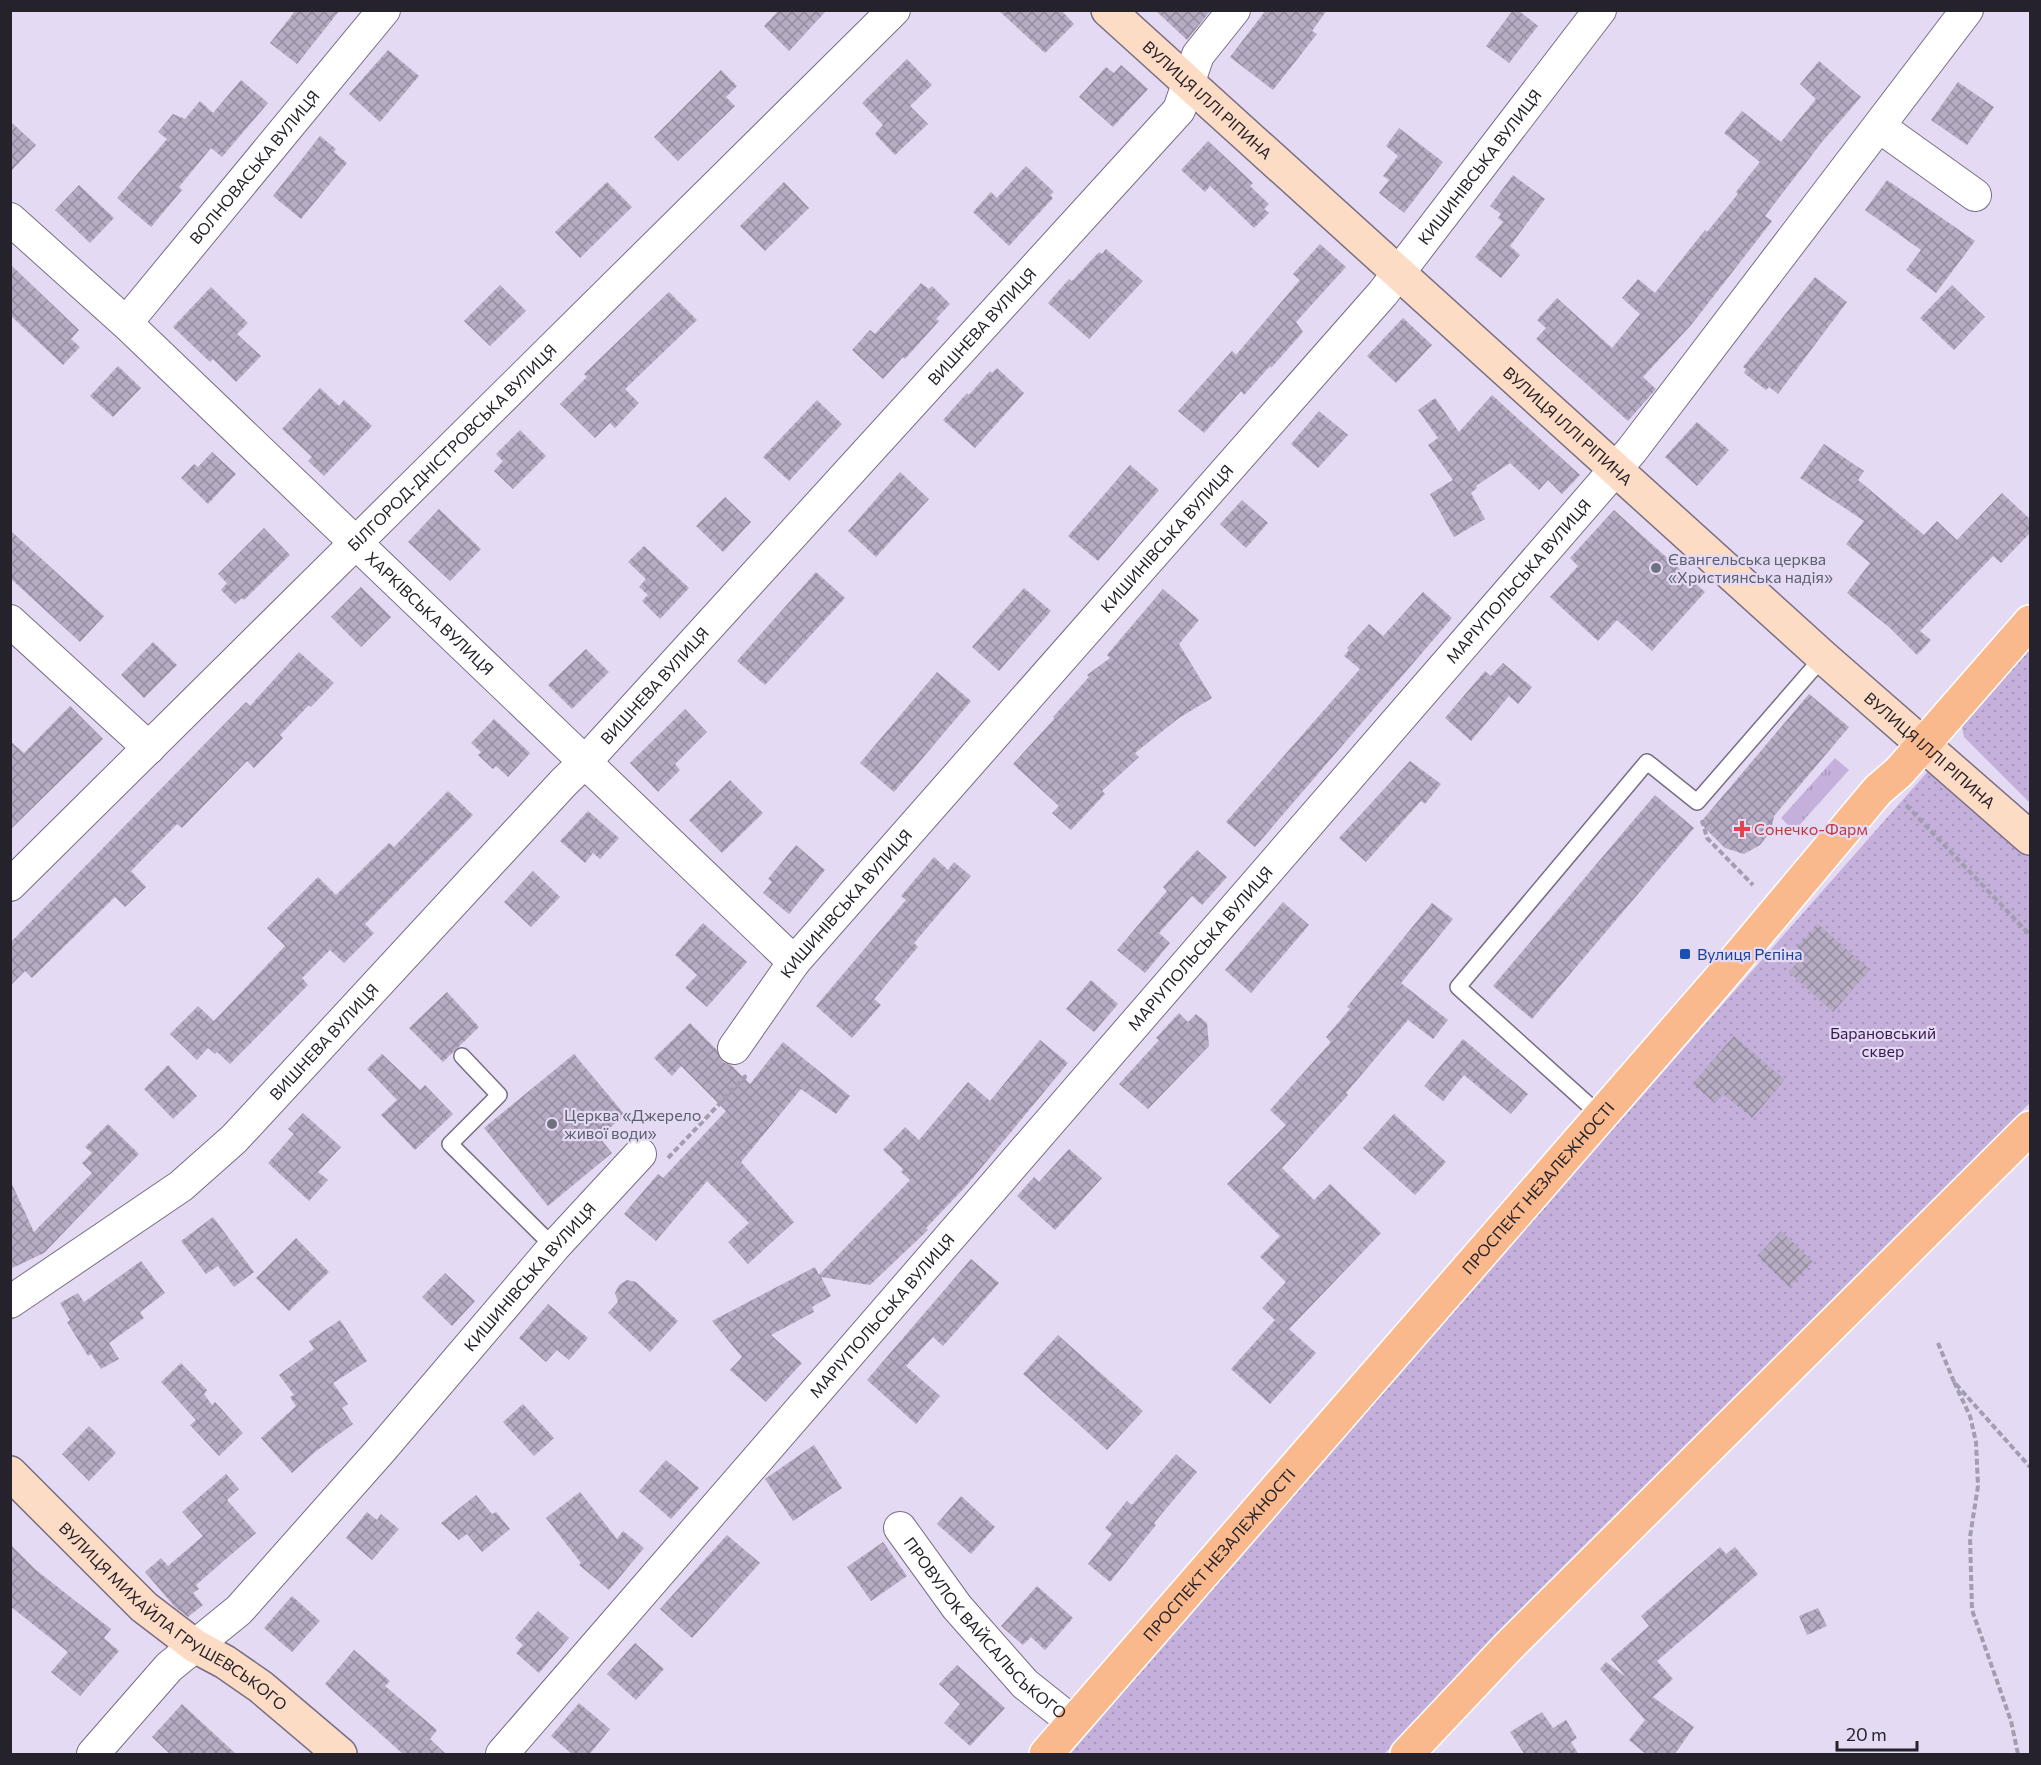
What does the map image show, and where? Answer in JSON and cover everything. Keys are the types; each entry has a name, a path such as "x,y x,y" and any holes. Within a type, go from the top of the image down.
{"main road":[{"name":"ПРОСПЕКТ НЕЗАЛЕЖНОСТІ","path":"1047,1755 1601,1116 1878,790 1899,772 2031,622"},
{"path":"1407,1755 1500,1655 2031,1128"}],"street":[{"name":"ВОЛНОВАСЬКА ВУЛИЦЯ","path":"126,323 384,10"},
{"name":"БІЛГОРОД-ДНІСТРОВСЬКА ВУЛИЦЯ","path":"10,885 894,10"},
{"name":"ВУЛИЦЯ ІЛЛІ РІПИНА","path":"1108,10 1823,657 2031,838"},
{"name":"ВИШНЕВА ВУЛИЦЯ","path":"10,1302 181,1186 234,1139 585,762 1179,110 1198,56 1234,10"},
{"name":"КИШИНІВСЬКА ВУЛИЦЯ","path":"734,1048 794,962 1399,274 1600,10"},
{"name":"МАРІУПОЛЬСЬКА ВУЛИЦЯ","path":"502,1755 1615,469 1880,127 1967,10"},
{"path":"1880,127 1975,195"},
{"name":"ХАРКІВСЬКА ВУЛИЦЯ","path":"10,219 126,323 794,962"},
{"path":"10,621 149,748"},
{"name":"КИШИНІВСЬКА ВУЛИЦЯ","path":"93,1755 170,1667 239,1610 380,1451 554,1247 640,1154"},
{"name":"ВУЛИЦЯ МИХАЙЛА ГРУШЕВСЬКОГО","path":"10,1473 136,1599 195,1646 225,1662 261,1687 340,1755"},
{"name":"ПРОВУЛОК ВАЙСАЛЬСЬКОГО","path":"900,1528 957,1608 1017,1676 1074,1723"}],"lane":[{"path":"1601,1116 1458,987 1647,762 1696,802 1823,657"},
{"path":"462,1056 499,1095 450,1144 554,1247"}],"path":[{"path":"1901,800 2031,935"},
{"path":"1696,802 1707,838 1753,885"},
{"path":"640,1154 666,1161 745,1077 734,1048"},
{"path":"1938,1343 1970,1416 1976,1442 1978,1486 1970,1538 1972,1610 2011,1721 2018,1755"},
{"path":"1954,1382 2031,1467"}],"green space":[{"path":"2030,639 2030,803 1964,737 1961,723"},
{"path":"1835,758 1849,770 1794,831 1781,818"},
{"name":"Барановський сквер","path":"1929,770 2030,852 2030,1103 1495,1635 1384,1754 1069,1754 1340,1439"}],"building":[{"path":"296,10 340,10 297,64 270,43"},
{"path":"779,10 827,10 789,51 764,26"},
{"path":"998,10 1061,10 1074,24 1045,53"},
{"path":"1155,10 1211,10 1187,40"},
{"path":"1266,10 1327,10 1312,31 1317,34 1273,90 1230,57"},
{"path":"1513,10 1518,10 1538,26 1509,63 1486,46"},
{"path":"388,50 419,76 380,122 349,94"},
{"path":"907,59 932,85 910,106 928,124 895,155 875,134 883,125 862,103"},
{"path":"1819,61 1861,97 1822,142 1765,216 1772,221 1692,324 1643,377 1656,389 1628,421 1536,339 1546,328 1537,320 1557,298 1612,348 1640,314 1622,298 1638,279 1655,293 1705,230 1707,232 1738,194 1736,192 1760,162 1724,133 1742,111 1781,142 1816,99 1800,84"},
{"path":"1121,65 1148,89 1113,127 1079,97 1106,67 1114,73"},
{"path":"721,70 737,86 726,97 735,106 678,161 654,137"},
{"path":"241,80 268,103 222,157 211,148 179,187 182,190 151,227 117,198 167,139 158,132 173,114 185,119 200,101 213,113"},
{"path":"1958,82 1994,107 1967,145 1931,120"},
{"path":"10,121 36,145 10,172"},
{"path":"1399,128 1443,162 1404,213 1379,193 1389,180 1383,176 1398,156 1386,146"},
{"path":"320,136 336,149 334,152 347,163 301,219 273,196"},
{"path":"1208,141 1253,183 1250,186 1269,204 1264,209 1269,213 1254,228 1210,186 1205,192 1181,170"},
{"path":"1026,166 1054,192 1050,195 1053,198 1009,246 973,212 991,192 997,198"},
{"path":"1513,175 1545,199 1510,246 1520,255 1501,278 1475,257 1503,222 1498,218 1501,214 1490,206"},
{"path":"1887,180 1975,241 1936,293 1906,270 1921,250 1865,210"},
{"path":"607,182 632,207 580,258 555,232"},
{"path":"784,182 809,208 765,251 740,226"},
{"path":"79,185 114,218 90,243 55,210"},
{"path":"1320,244 1346,267 1296,322 1303,332 1244,395 1241,391 1204,433 1178,411 1232,351 1236,355 1300,280 1293,274"},
{"path":"1106,249 1143,281 1089,339 1048,303 1069,279 1072,281 1099,252 1102,254"},
{"path":"10,264 79,330 71,339 80,347 63,365 10,315"},
{"path":"1815,277 1847,302 1778,394 1769,387 1766,390 1744,373 1746,369 1743,367"},
{"path":"921,283 929,289 932,286 950,304 936,319 939,321 905,359 903,357 883,379 852,350 870,330 875,334"},
{"path":"500,285 526,311 490,346 464,321"},
{"path":"1952,285 1985,317 1954,350 1920,318"},
{"path":"211,287 248,323 237,334 261,356 236,382 213,359 210,362 173,327"},
{"path":"669,292 697,320 625,389 639,403 615,428 610,423 595,438 560,404 587,377 584,374"},
{"path":"1403,318 1432,345 1396,383 1367,356"},
{"path":"118,366 141,388 113,417 90,396"},
{"path":"997,368 1024,393 975,448 943,420 967,393 969,395 990,371 992,373"},
{"path":"320,388 339,406 344,400 372,426 324,476 308,461 312,457 282,429"},
{"path":"1492,395 1580,475 1562,494 1548,480 1539,490 1510,463 1476,486 1477,488 1471,493 1485,519 1454,537 1430,494 1453,480 1428,445 1438,438 1418,410 1435,398 1459,432"},
{"path":"817,400 842,424 789,481 763,457"},
{"path":"1319,411 1348,435 1318,468 1291,444"},
{"path":"1697,422 1729,450 1697,486 1665,457"},
{"path":"520,430 546,456 513,489 494,471 503,461 496,454"},
{"path":"1824,444 1864,471 1858,480 1924,535 1937,521 1957,540 2002,493 2031,520 2031,532 2001,563 1993,556 1920,631 1931,640 1917,655 1890,628 1847,593 1870,563 1846,544 1864,521 1800,478"},
{"path":"212,452 236,474 208,504 181,478 194,464 198,467"},
{"path":"1130,465 1159,490 1098,561 1068,536"},
{"path":"900,472 929,499 876,557 848,531"},
{"path":"725,497 751,522 723,552 696,526"},
{"path":"1242,500 1268,523 1246,548 1220,524"},
{"path":"439,509 481,549 450,581 408,542"},
{"path":"1614,510 1705,592 1652,651 1617,620 1598,641 1550,597 1578,566 1570,558"},
{"path":"264,528 290,555 244,600 242,598 235,604 221,590 227,583 218,574"},
{"path":"10,530 104,616 80,642 10,578"},
{"path":"644,546 689,588 660,619 642,601 648,595 639,587 646,579 628,562"},
{"path":"816,572 845,598 765,685 737,661"},
{"path":"361,587 391,617 361,647 331,617"},
{"path":"1024,588 1051,611 999,671 972,647"},
{"path":"1163,589 1199,620 1179,644 1212,698 1179,718 1135,753 1139,757 1102,791 1105,794 1071,830 1052,813 1059,806 1013,764 1055,718 1053,717 1089,677 1087,675 1110,658 1107,655"},
{"path":"1423,592 1452,618 1255,847 1226,822 1360,669 1344,656 1349,650 1347,648 1369,624 1383,636"},
{"path":"153,642 177,665 144,698 121,675"},
{"path":"586,649 609,672 572,709 548,685"},
{"path":"299,652 334,683 280,735 283,738 254,768 247,761 182,828 177,824 131,871 146,887 125,907 115,897 32,978 25,971 10,986 10,943 246,702 250,706"},
{"path":"1503,663 1532,687 1518,704 1509,696 1471,741 1445,718 1485,671 1491,676"},
{"path":"937,672 971,701 894,792 860,763"},
{"path":"1809,694 1849,727 1774,816 1771,831 1760,845 1744,854 1725,848 1700,823"},
{"path":"70,706 103,739 10,830 10,741 24,753"},
{"path":"685,709 707,732 675,764 680,770 658,792 630,763"},
{"path":"494,719 530,753 508,777 496,766 493,769 478,755 481,752 471,743"},
{"path":"1410,761 1441,784 1425,804 1421,801 1366,862 1339,838"},
{"path":"730,780 763,813 722,853 689,820"},
{"path":"448,791 473,815 365,924 374,933 344,963 330,950 302,978 308,985 230,1064 217,1052 215,1054 208,1048 197,1060 170,1034 198,1006 214,1021 285,946 267,928 318,877 336,895 389,843 394,847"},
{"path":"1655,795 1694,828 1532,1019 1493,986"},
{"path":"588,811 619,838 600,859 593,853 585,863 560,841"},
{"path":"796,845 825,870 789,914 763,893 772,882 768,879"},
{"path":"1197,850 1227,877 1202,905 1192,896 1159,933 1170,943 1145,973 1117,950 1167,891 1163,887"},
{"path":"934,857 948,870 954,862 971,876 914,943 918,947 874,999 881,1005 852,1038 816,1006 906,900 901,896"},
{"path":"533,871 560,897 531,927 504,902"},
{"path":"1283,902 1309,925 1251,993 1225,970"},
{"path":"1432,903 1453,919 1401,983 1448,1020 1433,1039 1408,1020 1346,1093 1348,1095 1282,1168 1314,1200 1330,1184 1381,1233 1289,1329 1316,1353 1270,1404 1231,1369 1275,1320 1262,1308 1286,1282 1260,1257 1280,1236 1227,1184 1286,1125 1270,1110 1331,1042 1326,1037 1350,1009 1347,1007"},
{"path":"703,923 747,962 707,1007 685,988 697,975 675,955"},
{"path":"1818,924 1870,970 1833,1012 1789,972 1805,954 1797,947"},
{"path":"1091,980 1118,1004 1094,1032 1066,1009"},
{"path":"447,992 479,1027 443,1062 409,1028"},
{"path":"1179,1013 1188,1022 1196,1014 1207,1023 1209,1046 1148,1109 1119,1084 1159,1040 1156,1038"},
{"path":"690,1023 717,1050 723,1062 732,1066 750,1084 783,1042 850,1096 836,1114 801,1089 741,1162 794,1222 748,1264 728,1242 749,1223 707,1181 656,1241 624,1214 658,1174 663,1178 726,1111 681,1066 672,1076 654,1058"},
{"path":"1734,1036 1785,1080 1752,1118 1723,1094 1715,1103 1692,1084"},
{"path":"1463,1039 1528,1094 1511,1114 1464,1075 1443,1101 1424,1086"},
{"path":"1040,1040 1068,1063 967,1185 926,1228 928,1230 870,1285 821,1277 831,1296 812,1307 814,1312 771,1335 802,1363 766,1402 730,1370 742,1357 712,1321 815,1267 819,1275 910,1180 901,1172 903,1169 883,1150 905,1127 919,1140 968,1082 990,1101"},
{"path":"382,1054 420,1090 425,1085 453,1114 415,1150 381,1115 397,1100 367,1069"},
{"name":"Церква «Джерело живої води»","path":"574,1054 625,1115 599,1137 612,1153 548,1206 484,1128"},
{"path":"168,1065 197,1096 173,1119 144,1089"},
{"path":"303,1113 341,1147 318,1172 328,1180 309,1201 268,1163 294,1134 288,1129"},
{"path":"1394,1114 1446,1162 1415,1195 1363,1148"},
{"path":"108,1124 139,1154 44,1253 10,1269 10,1180 34,1232 92,1173 82,1163 92,1153 85,1147"},
{"path":"1069,1149 1102,1178 1055,1230 1017,1196 1034,1177 1039,1182"},
{"path":"213,1217 254,1272 234,1287 218,1266 206,1274 181,1241"},
{"path":"1781,1231 1813,1262 1789,1287 1757,1256"},
{"path":"296,1238 329,1272 289,1311 256,1278"},
{"path":"971,1259 999,1283 943,1346 933,1337 906,1366 940,1396 916,1424 867,1380"},
{"path":"141,1261 165,1293 140,1312 144,1318 109,1343 119,1359 101,1369 91,1354 88,1356 67,1322 70,1320 60,1303 78,1293 84,1302"},
{"path":"445,1273 475,1301 452,1326 422,1297"},
{"path":"627,1280 636,1282 678,1321 650,1352 608,1313 618,1302 615,1293 619,1285"},
{"path":"548,1304 588,1338 569,1360 557,1350 546,1362 519,1338"},
{"path":"340,1320 367,1361 333,1383 348,1404 342,1408 353,1424 315,1452 292,1473 261,1438 296,1406 290,1397 294,1395 279,1375 314,1349 309,1341"},
{"path":"1058,1335 1143,1411 1107,1450 1023,1374"},
{"path":"181,1363 207,1390 204,1394 212,1405 215,1402 243,1433 219,1456 190,1425 196,1420 161,1382"},
{"path":"523,1404 554,1438 534,1456 503,1422"},
{"path":"89,1426 116,1453 89,1481 62,1454"},
{"path":"814,1445 842,1488 793,1521 765,1479"},
{"path":"1176,1454 1197,1472 1154,1523 1156,1525 1110,1582 1088,1564 1112,1534 1105,1528 1127,1501 1132,1505"},
{"path":"666,1460 699,1488 671,1519 639,1491"},
{"path":"226,1474 239,1489 227,1500 256,1533 196,1585 199,1589 193,1593 203,1605 188,1617 175,1607 145,1572 161,1558 168,1566 203,1536 182,1512"},
{"path":"580,1492 617,1539 623,1531 644,1548 609,1590 579,1565 581,1563 546,1518"},
{"path":"476,1495 492,1514 496,1512 510,1529 482,1552 467,1534 459,1540 441,1523"},
{"path":"961,1496 995,1527 971,1554 937,1524"},
{"path":"367,1512 377,1520 381,1514 399,1529 372,1560 346,1538"},
{"path":"727,1535 760,1563 692,1638 660,1609"},
{"path":"883,1542 907,1576 871,1601 847,1567"},
{"path":"10,1544 36,1570 111,1629 104,1638 119,1651 80,1696 51,1672 68,1652 10,1606"},
{"path":"1720,1547 1726,1554 1735,1547 1758,1574 1657,1661 1673,1679 1653,1697 1694,1727 1674,1755 1647,1755 1629,1740 1645,1720 1600,1669 1606,1662 1626,1677 1611,1659 1649,1626 1641,1616"},
{"path":"1037,1586 1073,1618 1045,1650 1031,1637 1023,1645 1001,1626"},
{"path":"292,1596 320,1621 292,1652 264,1628"},
{"path":"1818,1608 1827,1626 1807,1635 1799,1616"},
{"path":"538,1611 569,1638 539,1673 516,1653 523,1645 515,1638"},
{"path":"635,1643 664,1669 636,1700 607,1674"},
{"path":"354,1650 390,1681 385,1686 437,1730 430,1739 447,1755 404,1755 325,1684"},
{"path":"957,1665 1005,1708 970,1746 944,1723 960,1704 939,1684"},
{"path":"579,1703 610,1729 589,1755 573,1755 551,1736"},
{"path":"182,1704 237,1755 171,1755 152,1737"},
{"path":"1542,1712 1553,1728 1566,1720 1577,1738 1571,1742 1579,1755 1525,1755 1510,1732"}],"place":[{"name":"Євангельська церква «Християнська надія»","path":"1656,568"},
{"name":"Сонечко-Фарм","path":"1742,829"},
{"name":"Вулиця Рєпіна","path":"1685,954"},
{"name":"Церква «Джерело живої води»","path":"552,1124"}]}
